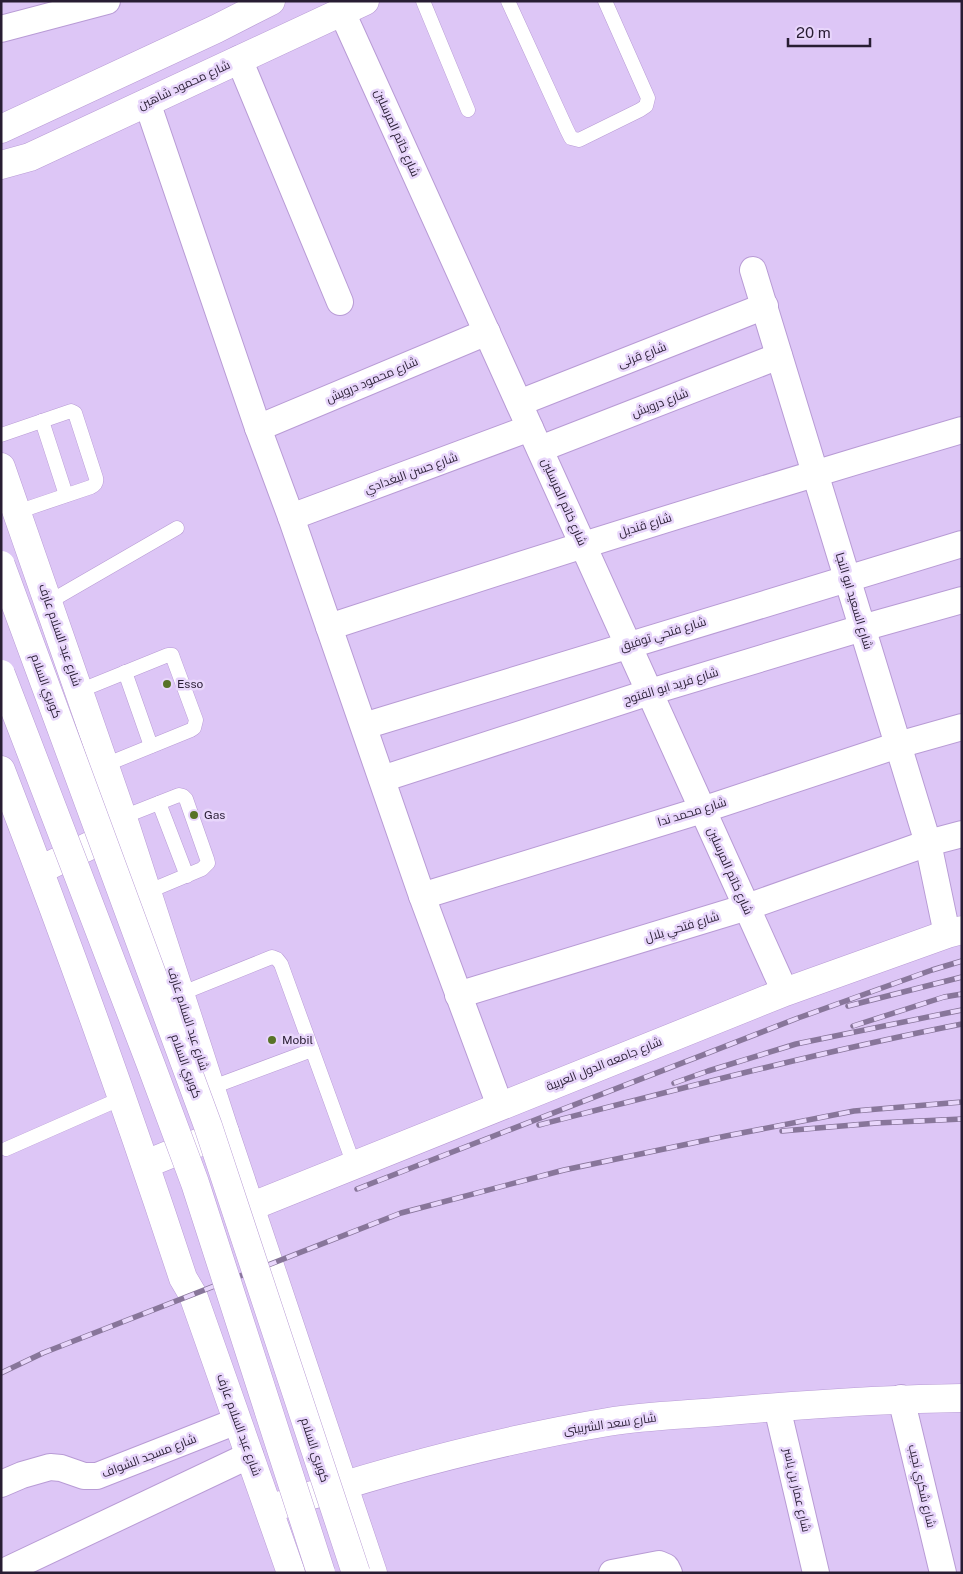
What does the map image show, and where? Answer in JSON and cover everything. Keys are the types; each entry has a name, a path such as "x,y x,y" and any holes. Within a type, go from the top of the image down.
{"main road":[{"path":"1,129 216,29 271,1"},
{"name":"شارع محمود شاهين","path":"3,165 30,157 354,6"},
{"name":"شارع عبد السلام عارف","path":"1,467 125,822 210,1088 373,1573"},
{"name":"كوبري السلام","path":"1,565 208,1126 356,1573"},
{"path":"1,674 148,1055 194,1183 321,1573"},
{"name":"شارع عبد السلام عارف","path":"1,770 40,870 146,1164 183,1278 193,1295 291,1573"},
{"path":"40,870 125,822"},
{"name":"شارع جامعه الدول العربية","path":"250,1207 785,992 955,932"},
{"path":"146,1164 225,1132"},
{"name":"شارع سعد الشربينى","path":"269,1509 342,1485 463,1452 610,1422 901,1398 962,1398"}],"street":[{"path":"1,30 107,1"},
{"name":"شارع خاتم المرسلين","path":"354,6 487,332 785,992"},
{"path":"239,59 340,302"},
{"path":"147,102 258,428 291,517 422,896 500,1106"},
{"name":"شارع السعيد ابو النجا","path":"753,270 955,932"},
{"name":"شارع قرنى","path":"519,403 764,306"},
{"name":"شارع محمود درويش","path":"258,428 487,332"},
{"name":"شارع درويش","path":"535,439 779,356"},
{"name":"شارع قنديل","path":"329,627 583,544 962,430"},
{"name":"شارع حسن البغدادي","path":"291,517 535,439"},
{"name":"شارع فتحي توفيق","path":"364,726 962,544"},
{"name":"شارع فريد ابو الفتوح","path":"382,779 650,692 962,600"},
{"name":"شارع محمد ندا","path":"422,896 702,810 898,745 962,727"},
{"name":"شارع فتحي بلال","path":"458,995 747,907 928,843 962,834"},
{"name":"شارع شكري نجيب","path":"901,1398 943,1573"},
{"name":"شارع عمار بن ياسر","path":"777,1407 816,1573"},
{"name":"شارع مسجد الشواف","path":"1,1484 22,1475 50,1467 61,1468 84,1476 98,1476 238,1421"},
{"path":"1,1573 250,1455"},
{"path":"612,1573 661,1569"}],"lane":[{"path":"423,1 468,110"},
{"path":"508,1 571,138 579,140 640,110 646,106 648,98 605,1"},
{"path":"1,435 71,411 76,416 96,481 91,487 17,512"},
{"path":"42,421 66,496"},
{"path":"49,602 177,528"},
{"path":"79,691 165,656 172,655 196,720 194,728 105,765"},
{"path":"125,672 151,746"},
{"path":"125,822 159,802 179,795 183,796 186,799 208,863 202,869 147,892"},
{"path":"159,802 187,876"},
{"path":"180,994 272,957 277,959 281,964 354,1165"},
{"path":"210,1088 312,1050"},
{"path":"6,1149 122,1098"}],"railway":[{"path":"357,1189 798,1018 962,961"},
{"path":"848,1006 962,977"},
{"path":"853,1026 944,997 962,994"},
{"path":"674,1083 796,1044 962,1010"},
{"path":"539,1125 802,1059 962,1024"},
{"path":"1,1373 43,1353 401,1213 564,1170 726,1136 854,1111 962,1102"},
{"path":"782,1131 877,1123 962,1119"}],"place":[{"name":"Esso","path":"167,684"},
{"name":"Gas","path":"194,815"},
{"name":"Mobil","path":"272,1040"}]}
